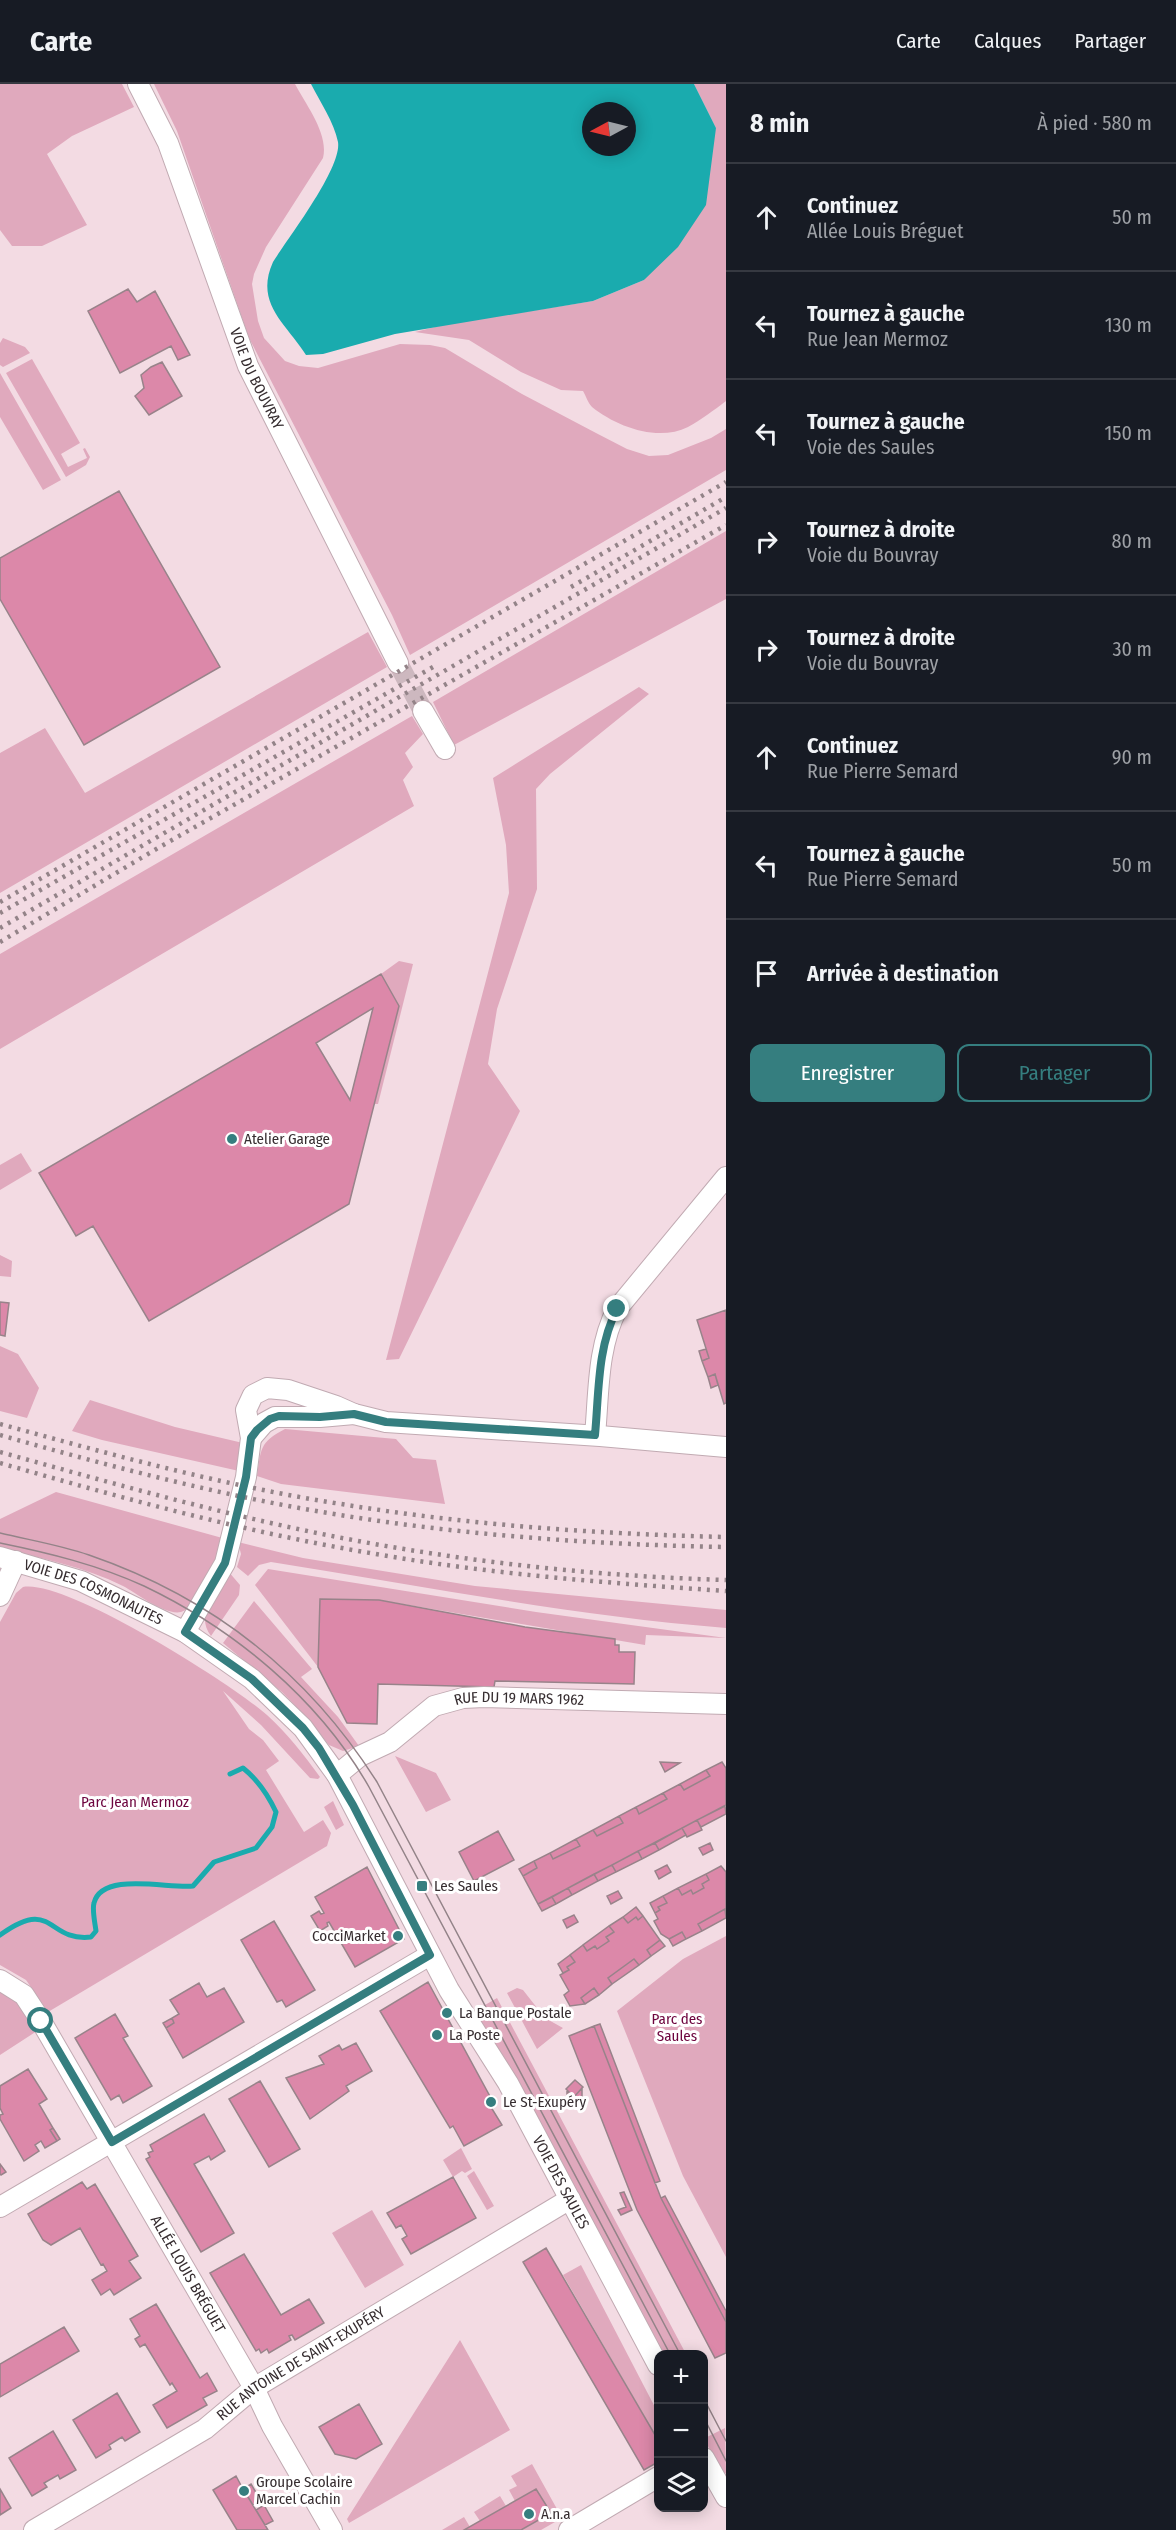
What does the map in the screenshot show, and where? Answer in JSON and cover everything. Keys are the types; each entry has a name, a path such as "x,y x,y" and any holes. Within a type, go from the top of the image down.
{"street":[{"name":"VOIE DU BOUVRAY","path":"138,84 168,143 248,366 398,663"},
{"path":"423,711 445,749"},
{"path":"595,1435 602,1350 607,1328 635,1286 726,1177"},
{"path":"185,1632 225,1563 246,1477 251,1438 246,1407 253,1395 267,1388 303,1394 354,1414 386,1422 595,1435 726,1447"},
{"path":"251,1438 264,1423 275,1417 354,1414"},
{"path":"0,1596 8,1559"},
{"name":"VOIE DES COSMONAUTES","path":"8,1559 50,1570 100,1589 185,1632"},
{"name":"VOIE DES SAULES","path":"185,1632 252,1679 274,1699 303,1728 337,1775 430,1955 468,2023 508,2083 654,2357"},
{"name":"RUE DU 19 MARS 1962","path":"337,1775 360,1756 390,1742 434,1706 448,1700 484,1697 726,1704"},
{"path":"0,2207 430,1955"},
{"name":"ALLÉE LOUIS BRÉGUET","path":"0,1980 24,1995 41,2021 254,2388 272,2426 332,2530"},
{"name":"RUE ANTOINE DE SAINT-EXUPÉRY","path":"34,2530 205,2429 254,2388 570,2199"},
{"path":"708,2465 726,2498"},
{"path":"569,2530 654,2479"}],"green space":[{"path":"0,84 122,84 134,107 72,136 47,154 87,225 42,246 12,246 0,230"},
{"path":"154,84 295,84 320,130 323,139 323,158 266,247 252,284 258,321 264,338 285,361 299,366 318,368 400,344 445,348 522,394 627,449 649,456 668,455 711,438 726,429 726,470 410,655 392,615 249,338 177,131"},
{"path":"694,84 726,84 726,401 688,427 664,433 651,433 613,421 591,405 583,391 561,390 521,372 469,340 415,332 447,324 593,301 644,280 716,128"},
{"path":"3,338 25,347 30,353 3,367 0,365 0,343"},
{"path":"32,359 80,443 61,454 68,467 87,458 83,449 85,448 90,457 86,465 66,477 6,373"},
{"path":"0,373 61,480 43,490 0,417"},
{"path":"726,531 726,599 454,745 433,702"},
{"path":"368,632 387,667 0,893 0,753 45,728 85,793"},
{"path":"639,687 649,694 550,774 536,789 537,889 497,1009 488,1064 520,1111 399,1359 386,1360 509,893 506,845 493,778"},
{"path":"412,716 423,734 405,753 413,767 403,780 414,806 0,1049 0,954"},
{"path":"399,961 413,964 378,1104 374,1104 399,1006 381,974"},
{"path":"21,1153 32,1171 0,1190 0,1165"},
{"path":"0,1255 12,1261 11,1277 0,1276"},
{"path":"0,1346 18,1354 39,1388 27,1418 0,1411"},
{"path":"90,1400 175,1427 243,1443 239,1471 72,1431"},
{"path":"285,1429 396,1439 413,1458 436,1460 445,1504 281,1484 257,1476 263,1448 270,1438"},
{"path":"56,1492 226,1539 208,1580 195,1601 181,1612 167,1611 123,1586 94,1573 0,1548 0,1519"},
{"path":"238,1542 303,1558 475,1586 726,1610 726,1628 612,1616 498,1600 271,1562 259,1565 248,1576 237,1567 241,1554"},
{"path":"268,1569 536,1612 726,1638 646,1635 645,1645 379,1600 320,1599 318,1667 255,1585"},
{"path":"228,1571 240,1585 239,1595 211,1636 206,1628 206,1611"},
{"name":"Parc Jean Mermoz","path":"23,1587 44,1589 74,1599 110,1616 186,1659 267,1715 301,1752 320,1777 318,1779 310,1778 261,1725 223,1691 249,1729 263,1740 279,1761 266,1770 304,1832 323,1820 331,1833 327,1846 48,2012 26,1980 0,1965 0,1622 16,1593"},
{"path":"254,1601 312,1669 301,1677 338,1717 359,1746 343,1751 329,1745 282,1692 223,1643"},
{"path":"395,1756 436,1773 451,1800 426,1812"},
{"path":"333,1801 344,1825 336,1830 324,1807"},
{"name":"Parc des Saules","path":"726,1936 726,2257 683,2176 617,2011 683,1959"},
{"path":"517,1988 523,1990 545,2018 563,2028 537,2049 507,1993"},
{"path":"0,1989 17,2002 37,2031 0,2055"},
{"path":"497,1998 684,2350 661,2350 514,2074 473,2012"},
{"path":"461,2148 472,2169 465,2173 462,2171 453,2177 443,2160"},
{"path":"474,2171 494,2206 487,2210 467,2176"},
{"path":"372,2210 404,2265 365,2288 332,2233"},
{"path":"581,2265 654,2405 654,2433 563,2275"},
{"path":"460,2340 510,2430 349,2523 347,2519"},
{"path":"725,2428 726,2473 722,2475 708,2446 708,2436"},
{"path":"532,2464 562,2518 541,2530 521,2530 550,2513 536,2489 515,2501 509,2490 517,2486 511,2476"},
{"path":"500,2496 506,2506 480,2521 474,2512"},
{"path":"464,2517 470,2527 464,2530 442,2530"}],"water":[{"path":"311,84 694,84 716,128 706,205 678,247 644,280 593,301 395,334 323,354 306,355 275,313 267,290 268,277 273,262 332,168 338,142 330,120"}],"building":[{"path":"128,289 137,302 155,291 190,355 178,360 171,346 120,373 88,311"},
{"path":"162,362 182,396 149,415 135,396 144,388 141,375"},
{"path":"119,491 220,667 84,745 0,599 0,558"},
{"name":"Atelier Garage","path":"381,974 399,1006 349,1204 149,1321 93,1226 76,1236 39,1173","holes":["373,1008 350,1100 316,1043"]},
{"path":"0,1302 9,1303 5,1336 0,1335"},
{"path":"726,1310 726,1403 724,1404 715,1374 708,1377 702,1361 709,1358 697,1320"},
{"path":"706,1349 709,1358 702,1361 699,1351"},
{"path":"715,1374 718,1385 711,1388 708,1377"},
{"path":"320,1599 379,1600 525,1627 615,1639 615,1645 619,1645 619,1652 635,1652 634,1684 495,1681 494,1687 378,1684 377,1724 347,1723 318,1667"},
{"path":"660,1762 680,1763 665,1772"},
{"path":"722,1762 726,1768 726,1805 538,1904 523,1876 537,1868 534,1861 550,1853 553,1859 580,1846 576,1839 593,1830 597,1836 623,1823 619,1816 636,1807 639,1814 667,1799 663,1793 680,1784 684,1790 710,1776 706,1770"},
{"path":"706,1770 710,1776 684,1790 680,1784"},
{"path":"663,1793 667,1799 639,1814 636,1807"},
{"path":"725,1806 726,1814 701,1827 697,1820"},
{"path":"619,1816 623,1823 597,1836 593,1830"},
{"path":"697,1820 702,1830 687,1837 682,1828"},
{"path":"682,1828 686,1835 659,1850 655,1843"},
{"path":"498,1831 514,1860 474,1881 459,1852"},
{"path":"576,1839 580,1846 553,1859 550,1853"},
{"path":"655,1843 659,1850 642,1859 638,1851"},
{"path":"710,1843 713,1850 703,1855 699,1848"},
{"path":"638,1851 642,1859 616,1872 612,1865"},
{"path":"534,1861 537,1868 523,1876 519,1869"},
{"path":"612,1865 616,1872 598,1881 594,1874"},
{"path":"667,1865 671,1872 659,1879 655,1871"},
{"path":"721,1866 726,1872 726,1911 725,1909 698,1924 702,1931 686,1939 682,1932 669,1939 661,1934 654,1921 658,1919 655,1913 660,1910 658,1907 667,1903 663,1896 678,1888 682,1895 691,1890 693,1894 704,1888 702,1884 709,1880 706,1874"},
{"path":"367,1867 404,1939 355,1967 329,1922 328,1926 320,1931 311,1916 319,1911 321,1914 324,1913 315,1897"},
{"path":"594,1874 598,1881 572,1895 568,1888"},
{"path":"706,1874 709,1880 702,1884 704,1888 693,1894 691,1890 682,1895 678,1888"},
{"path":"568,1888 572,1895 556,1904 552,1897"},
{"path":"618,1891 622,1898 611,1904 607,1896"},
{"path":"663,1896 667,1903 658,1907 660,1910 655,1913 650,1903"},
{"path":"552,1897 556,1904 542,1911 538,1904"},
{"path":"636,1907 643,1916 638,1920 636,1917 628,1923 623,1917"},
{"path":"725,1909 726,1918 702,1931 698,1924"},
{"path":"574,1915 578,1922 567,1928 563,1920"},
{"path":"643,1916 660,1940 647,1950 651,1956 639,1965 634,1959 608,1978 612,1984 599,1995 594,1988 581,1998 585,2004 570,2006 564,1995 569,1991 560,1975 569,1970 567,1967 575,1962 570,1955 583,1945 587,1951 595,1946 597,1949 609,1941 606,1937 614,1932 609,1926 623,1917 628,1923 636,1917 638,1920"},
{"path":"274,1921 315,1990 286,2007 282,2000 277,2002 241,1940"},
{"path":"609,1926 614,1932 606,1937 609,1941 597,1949 595,1946 587,1951 583,1945"},
{"path":"682,1932 686,1939 673,1946 669,1939"},
{"path":"660,1940 665,1946 651,1956 647,1950"},
{"path":"570,1955 575,1962 567,1967 569,1970 563,1973 558,1964"},
{"path":"634,1959 639,1965 612,1984 608,1978"},
{"path":"428,1982 493,2102 489,2104 502,2125 464,2146 453,2126 450,2128 380,2011"},
{"path":"199,1983 207,1997 224,1988 244,2022 183,2058 166,2028 174,2023 172,2018 179,2014 170,2000"},
{"path":"594,1988 599,1995 585,2004 581,1998"},
{"path":"115,2014 128,2036 123,2038 152,2086 123,2103 119,2095 111,2100 75,2038"},
{"path":"172,2018 174,2023 166,2028 163,2023"},
{"path":"600,2024 660,2181 655,2183 594,2026"},
{"path":"594,2026 661,2198 726,2322 726,2353 715,2358 637,2210 569,2036"},
{"path":"356,2043 372,2071 346,2086 349,2091 310,2119 286,2078 324,2064 319,2056 339,2045 342,2050"},
{"path":"28,2069 47,2099 39,2104 53,2128 50,2130 57,2141 45,2148 41,2141 35,2145 39,2151 24,2161 0,2119 0,2115 3,2114 0,2108 0,2086"},
{"path":"575,2080 583,2087 574,2097 566,2089"},
{"path":"260,2081 300,2149 269,2167 229,2099"},
{"path":"582,2088 582,2101 567,2101 567,2091 574,2097"},
{"path":"204,2114 225,2151 211,2160 209,2156 194,2164 234,2233 201,2252 146,2159 150,2157 148,2153 153,2151 150,2145"},
{"path":"53,2128 60,2139 57,2141 50,2130"},
{"path":"0,2164 6,2172 1,2175 0,2174"},
{"path":"453,2177 476,2218 411,2254 402,2239 407,2236 401,2225 396,2228 387,2213"},
{"path":"82,2182 87,2189 95,2184 138,2256 129,2261 141,2278 114,2295 110,2289 101,2295 92,2280 107,2271 103,2264 101,2265 80,2228 51,2245 43,2240 28,2214"},
{"path":"624,2192 632,2210 621,2215 618,2210 626,2207 620,2193"},
{"path":"665,2196 726,2311 726,2322 661,2198"},
{"path":"546,2248 654,2433 654,2464 644,2470 523,2262"},
{"path":"244,2254 281,2315 309,2299 324,2323 295,2340 292,2335 289,2336 291,2340 269,2353 267,2349 261,2353 259,2349 256,2351 210,2273"},
{"path":"156,2304 200,2378 207,2373 217,2391 203,2398 207,2405 167,2428 153,2405 177,2391 172,2383 170,2385 145,2344 140,2347 135,2339 140,2336 130,2319"},
{"path":"64,2327 79,2351 0,2397 0,2364"},
{"path":"117,2393 140,2432 125,2441 122,2437 109,2445 111,2449 96,2458 73,2420"},
{"path":"359,2404 382,2444 356,2459 335,2454 319,2427"},
{"path":"53,2431 76,2470 60,2479 58,2475 44,2483 47,2487 32,2496 9,2458"},
{"path":"236,2476 268,2530 237,2530 213,2490"},
{"path":"251,2484 261,2501 253,2505 243,2489"},
{"path":"0,2489 11,2508 0,2515"},
{"path":"536,2489 551,2513 521,2530 464,2530"},
{"path":"264,2505 273,2521 265,2525 256,2510"}],"waterway":[{"path":"0,1935 18,1924 41,1920 76,1937 91,1937 96,1931 94,1903 100,1893 109,1887 123,1884 193,1886 214,1862 256,1848 272,1827 276,1812 262,1788 243,1768 230,1774"}],"tunnel":[{"path":"398,663 423,711"}],"tram line":[{"path":"0,1533 89,1555 134,1572 176,1593 253,1643 288,1673 320,1706 350,1743 377,1782 678,2350"},
{"path":"0,1543 55,1555 109,1572 177,1603 242,1645 300,1696 325,1725 349,1755 369,1787 668,2350"},
{"path":"707,2404 726,2441"},
{"path":"708,2426 726,2461"}],"railway":[{"path":"0,902 726,482"},
{"path":"571,587 726,497"},
{"path":"0,928 726,508"},
{"path":"0,942 158,848 726,525"},
{"path":"0,913 433,667"},
{"path":"0,1424 212,1479 341,1504 485,1523 629,1534 726,1537"},
{"path":"0,1435 116,1467 204,1488 356,1517 478,1533 602,1543 726,1547"},
{"path":"0,1452 195,1505 363,1542 518,1565 622,1575 726,1580"},
{"path":"0,1463 230,1525 323,1545 503,1572 726,1591"}],"place":[{"name":"Atelier Garage","path":"232,1139"},
{"name":"Les Saules","path":"422,1886"},
{"name":"CocciMarket","path":"398,1936"},
{"name":"La Banque Postale","path":"447,2013"},
{"name":"La Poste","path":"437,2035"},
{"name":"Le St-Exupéry","path":"491,2102"},
{"name":"Groupe Scolaire Marcel Cachin","path":"244,2491"},
{"name":"A.n.a","path":"529,2514"}],"route":[{"path":"41,2021 112,2142 430,1955 337,1775 319,1748 303,1728 252,1679 185,1632 225,1563 246,1477 251,1438 264,1423 279,1416 320,1417 354,1414 386,1422 595,1435 602,1350 607,1328 617,1309"}]}
